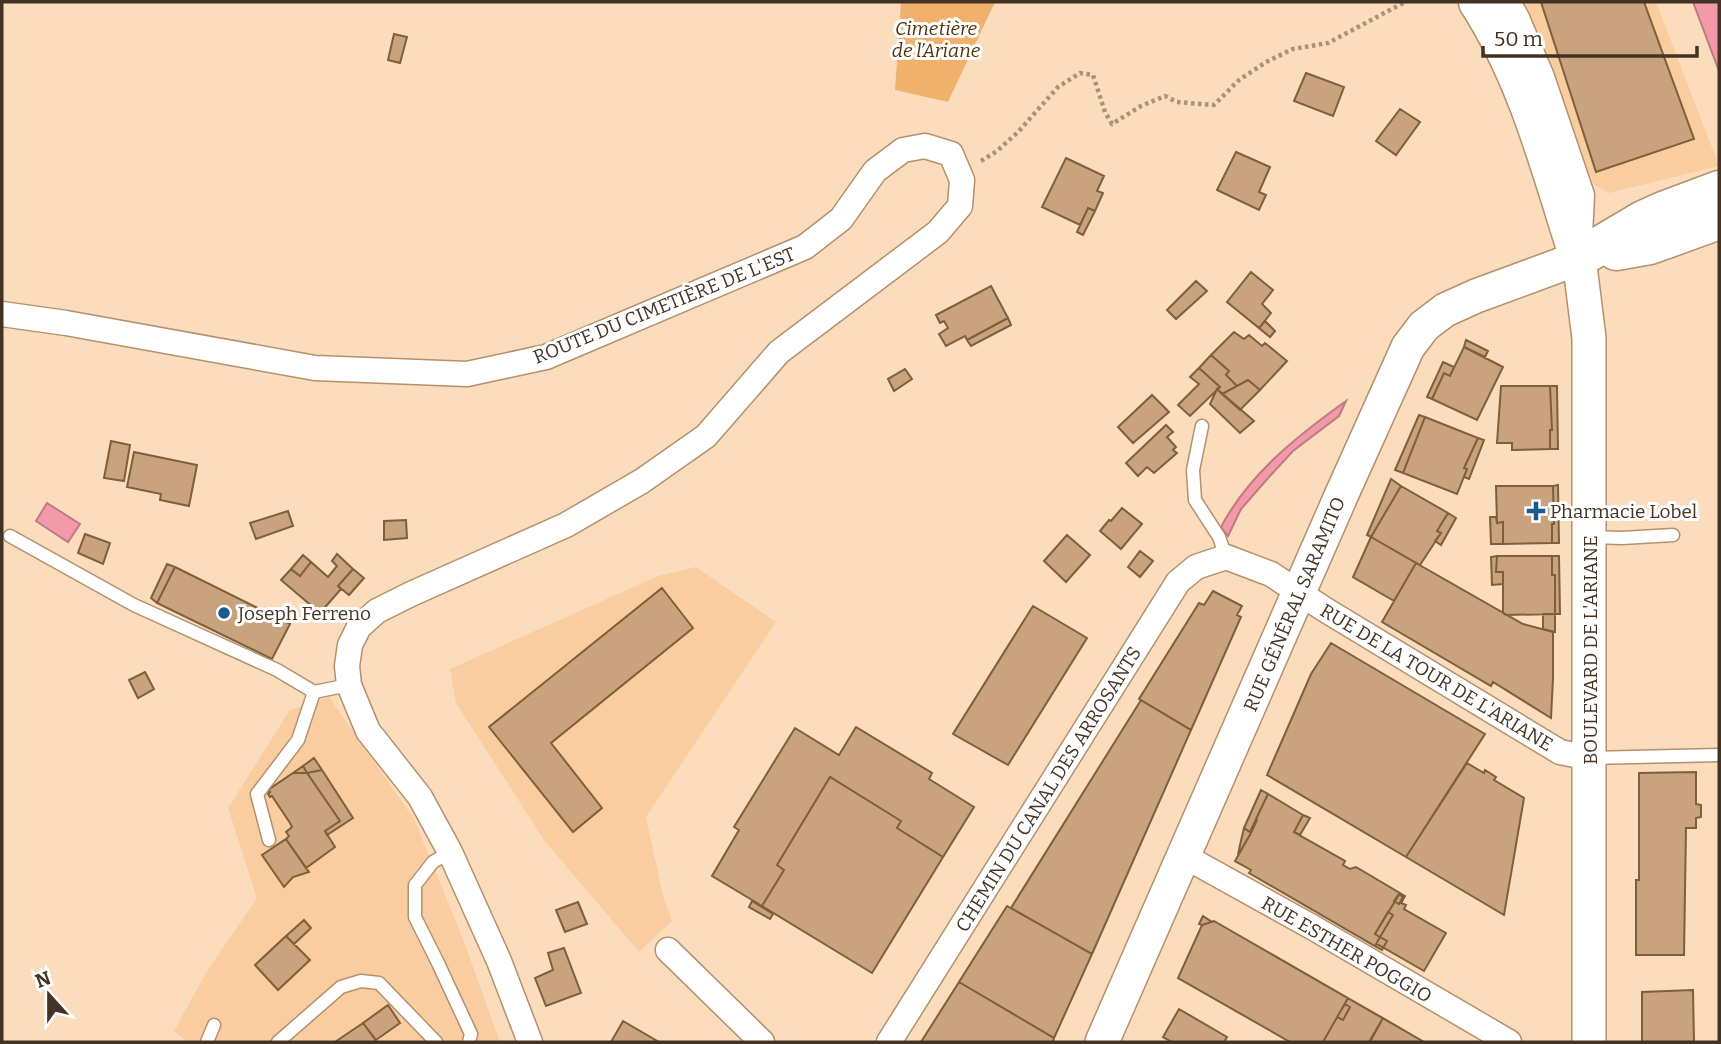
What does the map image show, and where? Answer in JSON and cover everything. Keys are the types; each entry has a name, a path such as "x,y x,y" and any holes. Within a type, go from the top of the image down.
{"main road":[{"path":"1478,2 1501,41 1518,79 1579,258 1663,211 1717,206"}],"street":[{"path":"1508,2 1542,77 1582,195 1579,258"},
{"name":"ROUTE DU CIMETIÈRE DE L'EST","path":"2,314 316,368 467,374 546,357 806,247 841,219 875,171 903,150 925,146 951,154 959,174"},
{"path":"530,1042 499,961 450,852 420,797 368,731 348,685 349,645 359,626 377,611 566,525 642,481 706,436 779,352 938,232 960,206 962,180 959,174"},
{"name":"BOULEVARD DE L'ARIANE","path":"1579,258 1589,338 1589,1042"},
{"name":"RUE GÉNÉRAL SARAMITO","path":"1102,1042 1408,347 1424,326 1445,310 1579,258"},
{"name":"RUE DE LA TOUR DE L'ARIANE","path":"1226,557 1271,574 1560,752 1590,758"},
{"name":"CHEMIN DU CANAL DES ARROSANTS","path":"889,1042 1178,582 1196,567 1226,557"},
{"name":"RUE ESTHER POGGIO","path":"1184,856 1509,1042"},
{"path":"668,950 762,1042"}],"lane":[{"path":"1202,426 1193,470 1195,500 1219,537 1226,557"},
{"path":"1590,537 1673,535"},
{"path":"10,536 134,605 277,670 314,692 348,685"},
{"path":"269,840 257,794 298,740 314,692"},
{"path":"1590,758 1719,755"},
{"path":"450,852 433,862 415,885 415,917 471,1034 469,1042"},
{"path":"278,1042 341,987 361,981 379,983 436,1042"},
{"path":"206,1042 214,1025"}],"path":[{"path":"959,174 997,151 1058,87 1080,73 1093,75 1105,112 1112,124 1141,106 1165,96 1177,102 1214,105 1240,80 1266,62 1293,49 1328,43 1405,2"}],"shaded area":[{"path":"1519,2 1656,2 1719,166 1609,193 1594,185"},
{"path":"1693,2 1719,2 1719,71"},
{"path":"1346,401 1339,416 1293,451 1241,509 1228,536 1221,527 1245,490 1292,442"},
{"path":"47,503 80,524 68,542 36,521"},
{"path":"696,567 776,622 646,817 663,896 672,921 639,952 544,840 456,703 450,669 658,576"},
{"path":"329,697 414,819 463,939 500,1042 187,1042 174,1031 207,971 257,898 228,808 290,710"}],"green space":[{"name":"Cimetière de l’Ariane","path":"901,2 995,2 948,102 895,90"}],"building":[{"path":"1541,2 1644,2 1694,139 1596,172"},
{"path":"394,34 407,37 400,63 388,60"},
{"path":"1306,73 1344,87 1333,116 1294,101"},
{"path":"1400,109 1420,122 1396,155 1376,141"},
{"path":"1236,152 1270,167 1259,192 1266,195 1259,210 1217,190"},
{"path":"1066,158 1104,176 1097,191 1103,193 1095,211 1088,208 1080,225 1042,207"},
{"path":"1088,208 1095,211 1083,235 1077,232"},
{"path":"1251,272 1273,290 1262,304 1271,313 1259,328 1227,302"},
{"path":"1196,281 1207,291 1176,319 1167,310"},
{"path":"991,286 1008,318 967,340 965,336 946,346 939,334 948,328 944,321 940,323 936,315"},
{"path":"1008,318 1011,325 971,346 967,340"},
{"path":"1265,321 1275,331 1270,337 1259,328"},
{"path":"1234,332 1244,339 1249,335 1262,346 1265,343 1287,361 1260,390 1248,380 1237,386 1226,375 1229,371 1211,355"},
{"path":"1466,340 1488,351 1485,357 1464,347"},
{"path":"1464,347 1503,367 1477,420 1432,399 1444,373 1450,376"},
{"path":"1211,355 1229,371 1226,375 1237,386 1222,394 1217,389 1220,387 1199,368"},
{"path":"1443,362 1454,367 1450,376 1444,373 1432,399 1427,397"},
{"path":"1199,368 1220,387 1190,416 1178,405 1199,384 1190,377"},
{"path":"905,369 912,379 894,391 888,379"},
{"path":"1248,380 1260,390 1240,410 1222,394"},
{"path":"1501,386 1550,386 1550,449 1512,450 1512,443 1497,443"},
{"path":"1550,386 1557,386 1558,449 1550,449"},
{"path":"1217,389 1254,421 1240,433 1210,404"},
{"path":"1152,395 1169,412 1133,443 1118,427"},
{"path":"1419,415 1425,417 1403,473 1395,470"},
{"path":"1425,417 1478,438 1464,468 1467,469 1457,494 1403,473"},
{"path":"1166,425 1173,432 1167,437 1176,447 1173,450 1177,453 1154,473 1147,467 1138,476 1126,463"},
{"path":"1478,438 1484,440 1469,479 1464,477 1467,469 1464,468"},
{"path":"111,441 130,445 124,481 104,478"},
{"path":"134,452 197,465 189,506 160,500 161,494 127,487"},
{"path":"1391,479 1401,486 1371,537 1367,535"},
{"path":"1558,485 1559,543 1552,543 1553,486"},
{"path":"1401,486 1448,513 1437,531 1441,533 1420,565 1371,537"},
{"path":"1496,486 1553,486 1552,543 1503,544 1503,522 1497,523"},
{"path":"1122,508 1142,524 1121,549 1100,531"},
{"path":"288,511 293,526 256,539 250,523"},
{"path":"1448,513 1456,518 1441,545 1435,541 1441,533 1437,531"},
{"path":"1490,517 1496,517 1497,523 1503,522 1503,544 1491,544"},
{"path":"406,520 407,538 384,540 384,521"},
{"path":"85,534 110,543 103,564 78,553"},
{"path":"1067,535 1090,555 1066,582 1044,561"},
{"path":"1371,537 1416,563 1394,601 1353,577"},
{"path":"1140,551 1153,561 1140,577 1128,567"},
{"path":"337,554 353,569 338,586 341,589 320,613 281,580 291,569 300,576 311,562 328,577 337,566 332,561"},
{"path":"303,555 311,562 300,576 291,569"},
{"path":"1497,556 1496,572 1503,572 1503,584 1492,585 1491,557"},
{"path":"1497,556 1552,556 1555,614 1503,613 1503,572 1496,572"},
{"path":"1552,556 1559,556 1560,614 1555,614"},
{"path":"1416,563 1523,624 1553,632 1551,718 1493,682 1491,686 1382,622"},
{"path":"167,564 175,567 157,603 151,598"},
{"name":"Joseph Ferreno","path":"175,567 290,624 272,659 157,603"},
{"path":"353,569 364,578 349,595 338,586"},
{"path":"662,588 693,628 551,743 602,808 573,832 489,727"},
{"path":"1213,591 1242,606 1237,615 1241,617 1191,730 1139,699 1199,603 1204,605"},
{"path":"1033,606 1087,638 1008,765 953,734"},
{"path":"1543,614 1555,614 1555,632 1543,629"},
{"path":"1331,643 1485,734 1406,857 1267,775 1311,674"},
{"path":"145,672 154,689 138,698 129,680"},
{"path":"1141,700 1191,730 1092,954 1011,908"},
{"path":"856,727 932,773 929,779 974,807 943,857 897,828 901,821 830,777 777,865 784,870 762,906 712,876 739,830 734,827 795,728 839,755"},
{"path":"314,758 322,770 307,773 303,766"},
{"path":"1467,763 1484,773 1485,770 1496,777 1494,780 1524,798 1504,915 1406,857"},
{"path":"303,766 307,773 293,773"},
{"path":"322,770 353,818 327,835 325,831 340,821 307,773"},
{"path":"1696,772 1696,804 1701,805 1701,817 1696,818 1696,828 1686,828 1684,955 1636,955 1639,773"},
{"path":"293,773 307,773 340,821 325,831 335,847 306,868 286,839 289,836 286,832 292,827 290,823 268,794 268,790"},
{"path":"830,777 901,821 897,828 943,857 872,973 762,906 784,870 777,865"},
{"path":"1261,790 1268,794 1250,832 1244,828"},
{"path":"1268,794 1303,815 1294,832 1345,861 1343,865 1350,869 1356,867 1405,896 1401,903 1406,905 1404,909 1446,933 1424,971 1377,944 1375,946 1249,873 1251,870 1235,861"},
{"path":"1268,794 1303,815 1294,832 1345,861 1343,865 1350,869 1356,867 1400,893 1375,934 1380,937 1375,946 1249,873 1251,870 1235,861"},
{"path":"1303,815 1310,818 1300,835 1294,832"},
{"path":"1244,828 1251,833 1238,855 1240,845"},
{"path":"286,839 309,872 293,877 284,887 262,855"},
{"path":"1399,894 1403,897 1399,904 1394,901"},
{"path":"752,901 773,914 770,919 749,907"},
{"path":"578,902 587,924 565,932 556,910"},
{"path":"1007,906 1092,954 1054,1038 959,982"},
{"path":"1388,912 1393,915 1380,937 1375,934"},
{"path":"1203,916 1212,922 1199,924"},
{"path":"304,920 311,928 294,944 286,936"},
{"path":"1214,921 1348,998 1323,1042 1290,1042 1178,978 1202,925"},
{"path":"1214,921 1424,1042 1290,1042 1178,978 1202,925"},
{"path":"286,936 310,960 278,990 255,965"},
{"path":"1380,937 1387,941 1382,950 1375,946"},
{"path":"564,948 581,993 546,1006 535,978 553,970 548,953"},
{"path":"959,982 1054,1038 1053,1042 921,1042"},
{"path":"1693,990 1694,1042 1642,1042 1642,992"},
{"path":"1348,998 1383,1018 1369,1042 1323,1042"},
{"path":"1345,1004 1350,1007 1343,1020 1337,1017"},
{"path":"388,1005 400,1023 376,1040 363,1023"},
{"path":"1179,1009 1227,1037 1224,1042 1172,1042 1163,1037"},
{"path":"1383,1018 1424,1042 1370,1042"},
{"path":"623,1021 659,1042 611,1042"},
{"path":"363,1023 377,1042 335,1042"}],"place":[{"name":"Pharmacie Lobel","path":"1536,511"},
{"name":"Joseph Ferreno","path":"224,613"}]}
